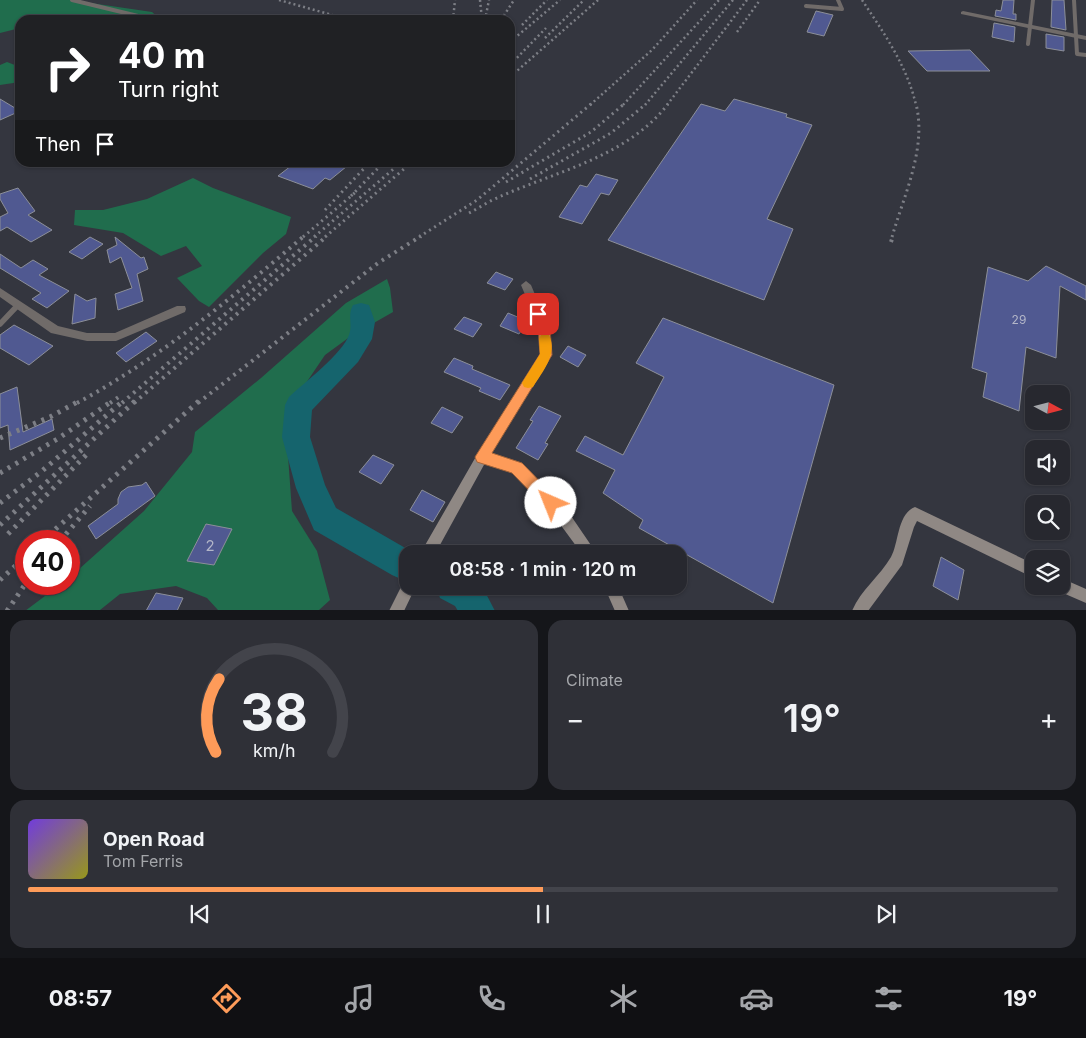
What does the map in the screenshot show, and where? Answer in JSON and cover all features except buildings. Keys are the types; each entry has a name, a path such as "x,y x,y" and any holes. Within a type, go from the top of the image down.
{"street":[{"path":"963,13 1086,38"},
{"path":"432,545 482,457 546,355 544,328 526,285"},
{"path":"0,292 55,330 87,337 116,338 181,309"},
{"path":"482,457 517,467 562,515 584,545"},
{"path":"859,610 897,560 908,524 915,513 1025,567"},
{"path":"1070,589 1086,596"},
{"path":"396,610 404,595"},
{"path":"615,595 622,610"}],"lane":[{"path":"72,0 134,15"},
{"path":"806,6 842,9 838,0"},
{"path":"1028,44 1033,0"},
{"path":"1074,0 1077,54 1086,55"},
{"path":"0,324 18,305"}],"green space":[{"path":"0,0 70,0 152,12 155,15 15,15 15,29 0,33"},
{"path":"7,62 15,65 15,83 0,85 0,65"},
{"path":"193,178 213,188 291,217 286,234 263,253 209,307 199,301 177,278 202,266 186,246 161,256 123,233 74,225 75,210 103,210 147,199"},
{"path":"387,279 393,312 351,336 325,355 285,414 292,511 317,551 330,600 319,610 218,610 207,598 176,586 120,594 100,610 26,610 46,595 80,595 80,568 144,511 192,452 195,432 261,378 346,303"}],"waterway":[{"path":"361,312 362,332 356,347 299,405 296,437 311,488 325,519 399,562"},
{"path":"468,595 477,610"}],"railway":[{"path":"279,0 332,15"},
{"path":"454,15 455,0"},
{"path":"480,0 482,15"},
{"path":"486,15 489,0"},
{"path":"504,15 514,0"},
{"path":"522,25 547,0"},
{"path":"515,38 560,0"},
{"path":"545,38 584,0"},
{"path":"515,73 598,0"},
{"path":"590,105 652,50 697,0"},
{"path":"624,104 719,0"},
{"path":"645,104 733,0"},
{"path":"667,105 747,0"},
{"path":"737,32 760,0"},
{"path":"862,0 901,63 916,105"},
{"path":"515,60 546,28"},
{"path":"419,237 477,200 591,104"},
{"path":"506,182 591,132 624,104"},
{"path":"530,179 611,133 645,104"},
{"path":"469,213 495,199 590,161 612,150 651,122 668,104"},
{"path":"892,237 913,171 919,137 916,104"},
{"path":"325,210 365,167"},
{"path":"351,196 379,167"},
{"path":"314,237 396,167"},
{"path":"325,237 406,167"},
{"path":"303,237 357,191"},
{"path":"77,403 138,366 195,326 304,236"},
{"path":"122,403 316,236"},
{"path":"134,403 327,236"},
{"path":"198,403 378,263 421,236"},
{"path":"891,242 893,236"},
{"path":"110,403 120,396"},
{"path":"0,438 50,417 79,401"},
{"path":"0,473 59,438 112,401"},
{"path":"0,503 42,471 123,401"},
{"path":"0,525 135,401"},
{"path":"54,530 199,401"},
{"path":"8,534 89,452"},
{"path":"69,530 90,506"},
{"path":"0,580 15,566"},
{"path":"8,610 18,595"}],"slow traffic":[{"path":"528,383 546,355 545,339"}],"route":[{"path":"538,314 544,328 546,355 482,457 517,467 551,503"}]}
